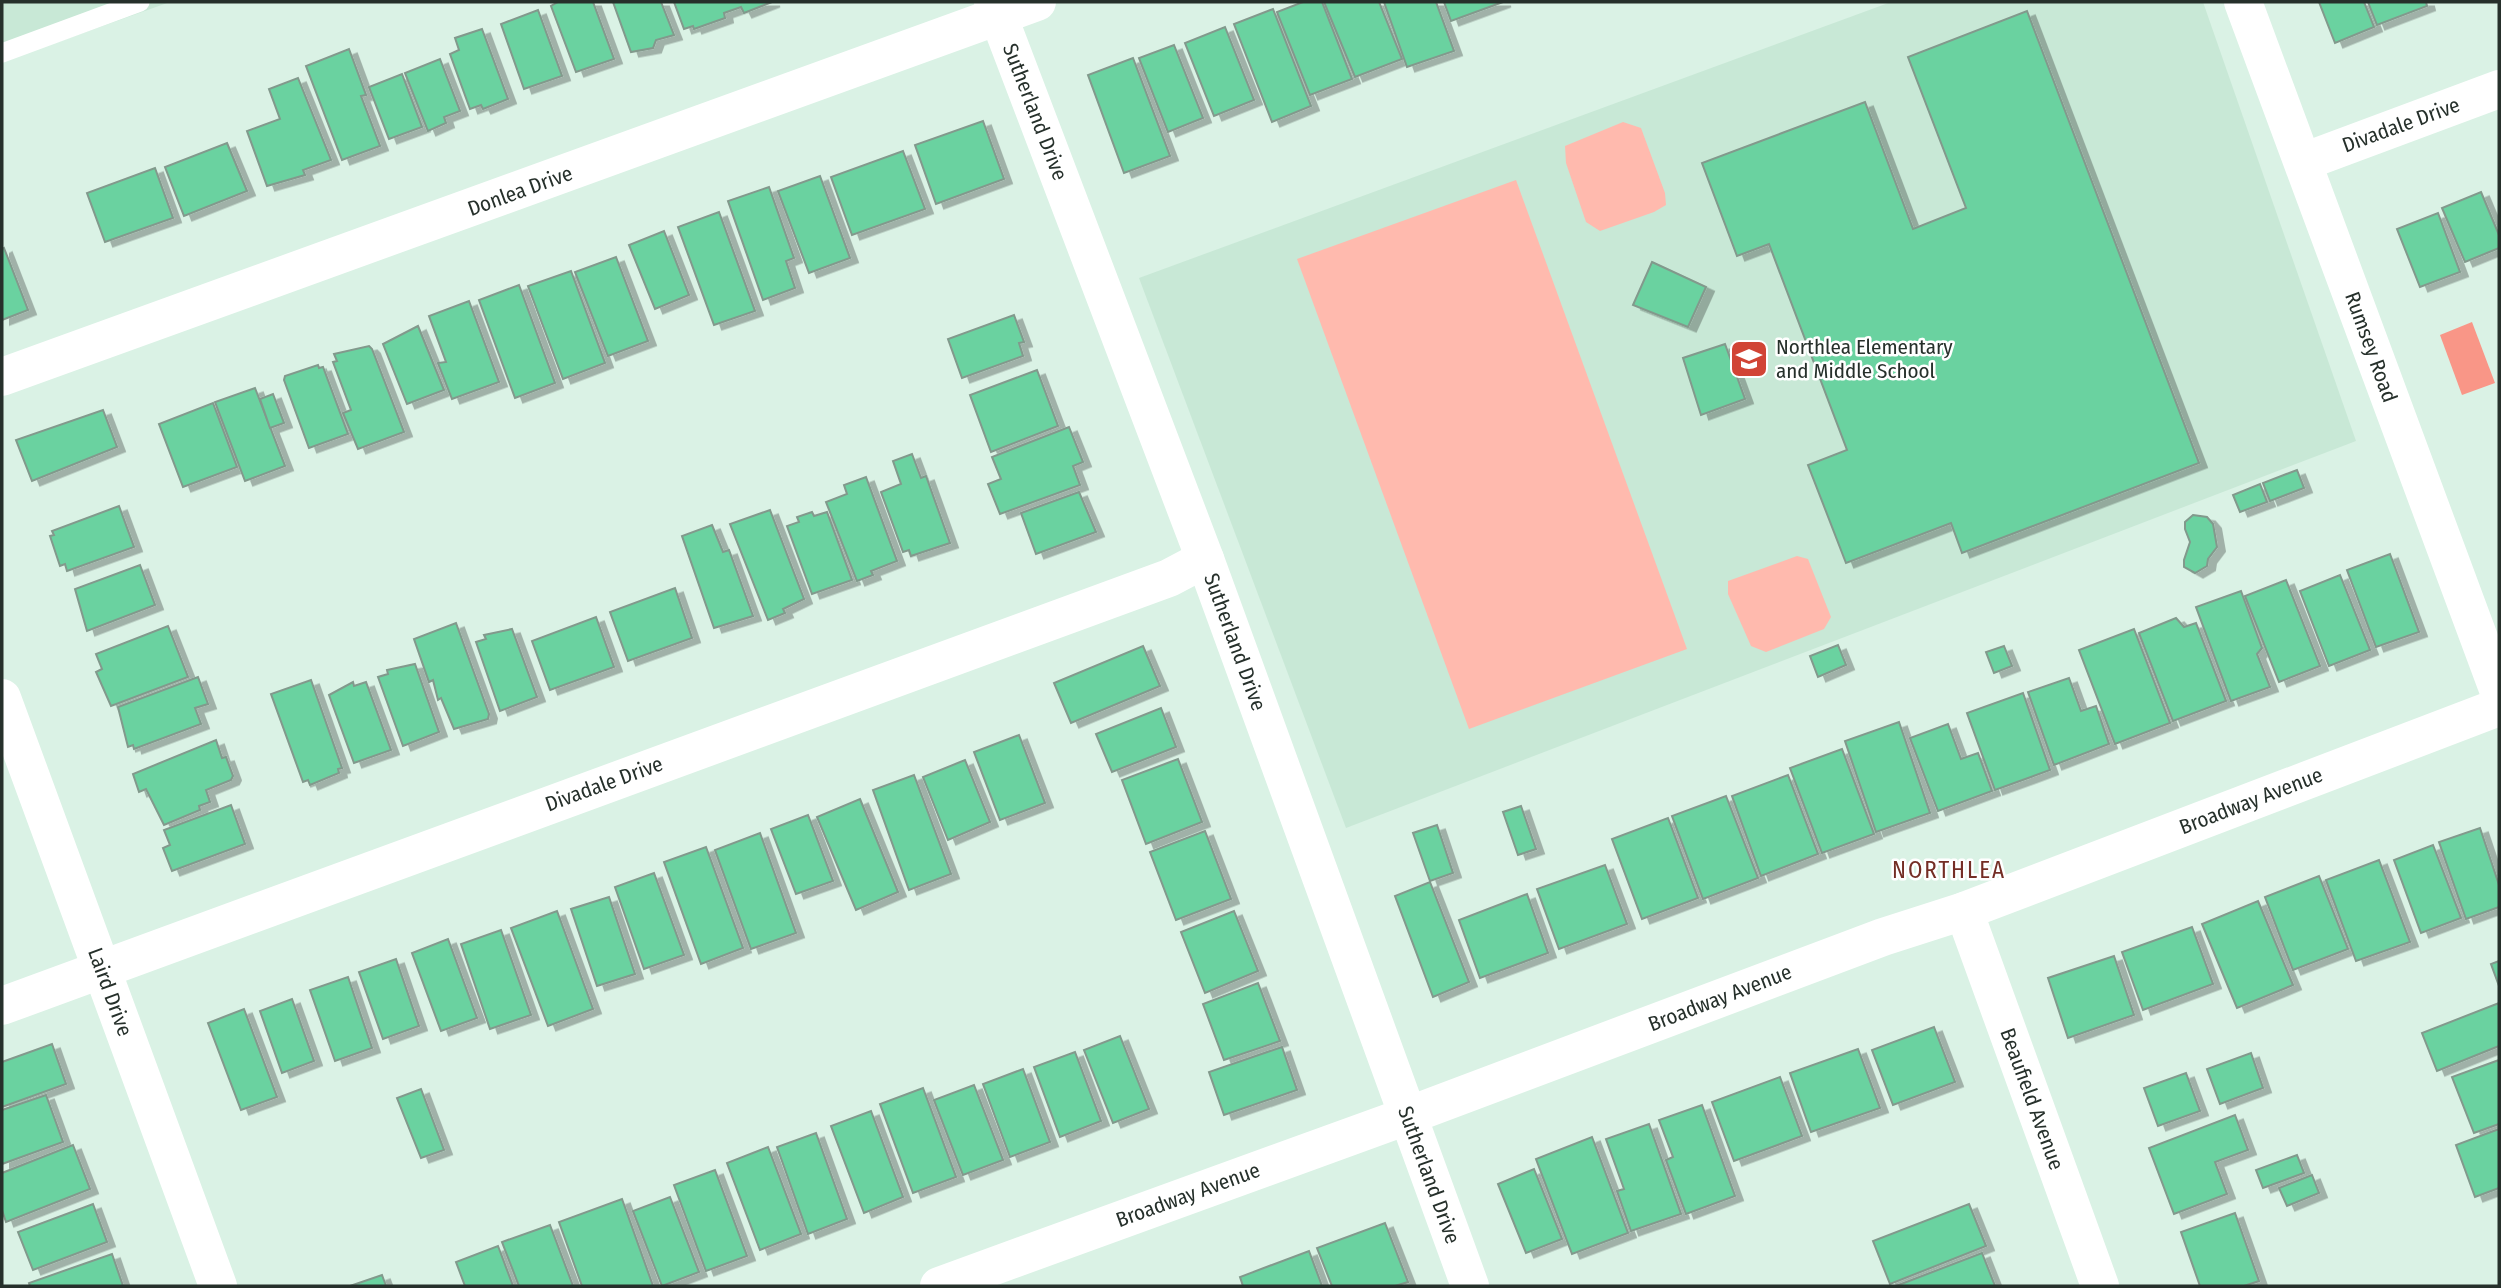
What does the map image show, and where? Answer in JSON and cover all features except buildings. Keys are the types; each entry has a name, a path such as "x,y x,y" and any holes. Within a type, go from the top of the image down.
{"street":[{"name":"Donlea Drive","path":"2,377 995,9 1037,2"},
{"name":"Rumsey Road","path":"2243,2 2499,692"},
{"name":"Sutherland Drive","path":"995,9 1205,559 1469,1286"},
{"name":"Divadale Drive","path":"2303,162 2499,89"},
{"name":"Divadale Drive","path":"2,1006 1169,578 1205,559"},
{"name":"Laird Drive","path":"2,698 218,1286"},
{"name":"Broadway Avenue","path":"939,1286 1407,1116 1870,942 1964,911 2499,707"},
{"name":"Beaufield Avenue","path":"1964,911 2100,1286"}],"lane":[{"path":"2,53 140,2"}],"shaded area":[{"path":"2,2 170,2 2,62"},
{"name":"Northlea Elementary and Middle School","path":"1891,2 2203,2 2356,441 1346,828 1139,278"},
{"path":"1623,122 1641,128 1665,193 1666,205 1654,212 1600,231 1586,222 1566,163 1565,146"},
{"path":"1516,180 1687,649 1469,729 1297,259"},
{"path":"2472,322 2495,383 2462,395 2440,335"},
{"path":"1797,556 1808,559 1831,617 1824,629 1766,652 1751,646 1728,594 1728,581"}],"place":[{"name":"Northlea Elementary and Middle School","path":"1749,359"}],"district":[{"name":"NORTHLEA","path":"1949,870"}]}
